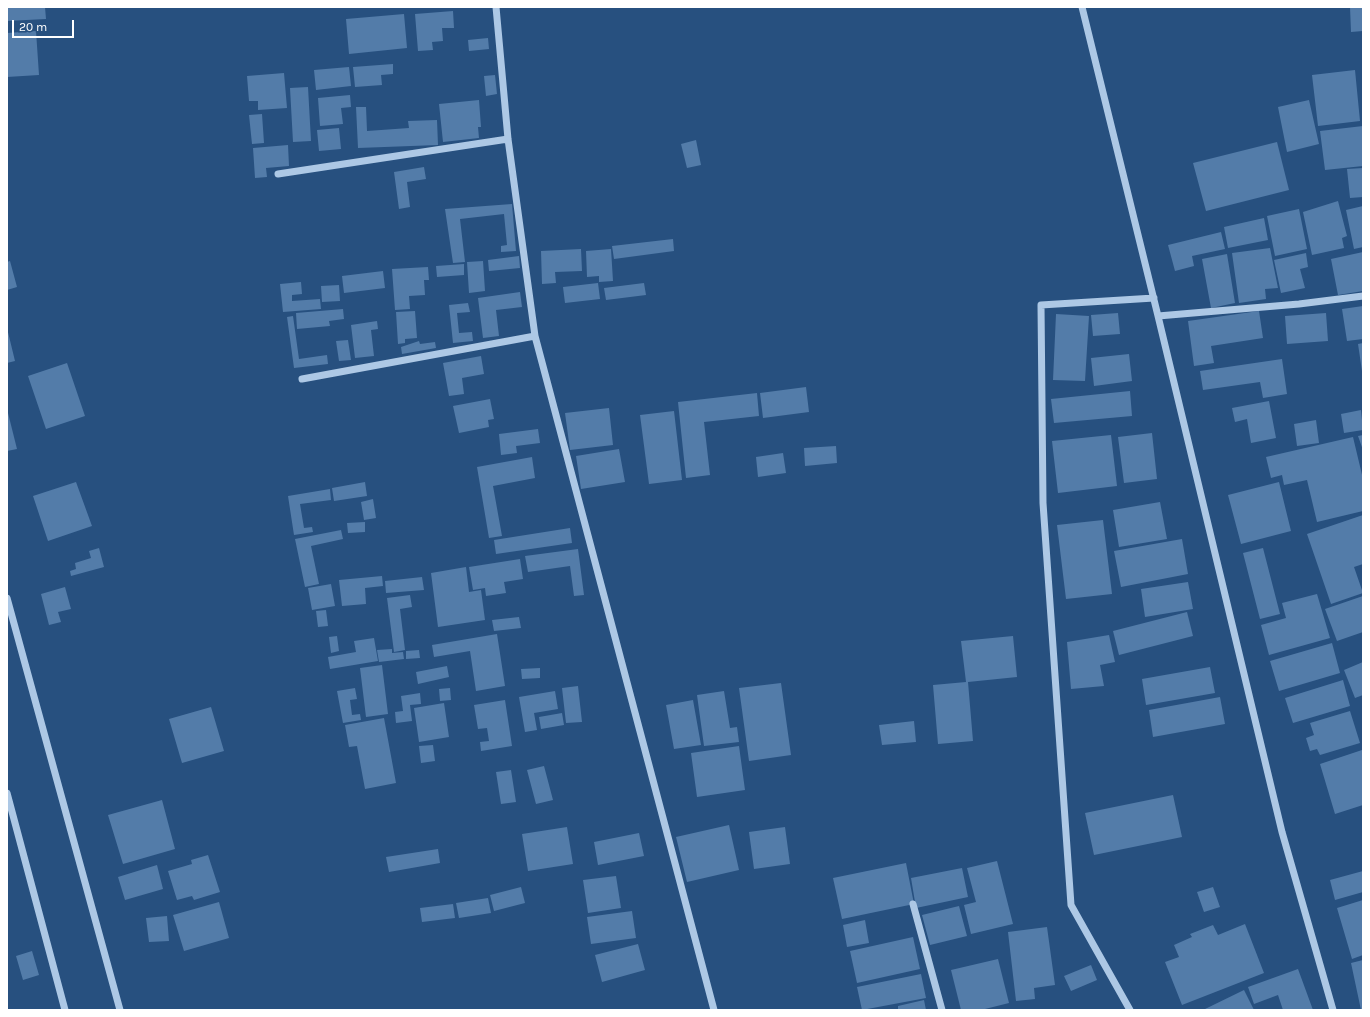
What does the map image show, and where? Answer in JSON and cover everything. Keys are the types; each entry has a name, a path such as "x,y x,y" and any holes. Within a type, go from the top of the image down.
{"street":[{"path":"496,7 508,139 535,336 714,1010"},
{"path":"1082,7 1154,298 1282,832 1333,1010"},
{"path":"278,174 508,139"},
{"path":"1158,316 1298,304 1363,296"},
{"path":"1130,1010 1072,905 1043,503 1041,305 1154,298"},
{"path":"302,378 535,336"},
{"path":"7,598 120,1010"},
{"path":"7,793 65,1010"},
{"path":"912,904 942,1010"}],"building":[{"path":"7,7 45,7 46,19 7,21"},
{"path":"1350,7 1363,7 1363,31 1351,32"},
{"path":"453,11 454,28 442,28 443,41 432,42 433,50 418,51 415,14"},
{"path":"404,14 407,48 349,54 346,19"},
{"path":"36,31 39,75 7,77 7,33"},
{"path":"488,38 489,49 469,51 468,40"},
{"path":"393,64 393,74 381,75 382,85 355,87 353,67"},
{"path":"349,67 351,86 316,90 314,70"},
{"path":"1355,70 1360,121 1318,126 1312,75"},
{"path":"284,73 287,108 258,110 258,101 249,101 247,76"},
{"path":"495,75 497,94 486,96 484,76"},
{"path":"308,87 311,141 293,142 290,88"},
{"path":"350,95 351,107 341,108 343,124 320,126 318,98"},
{"path":"479,100 481,127 478,127 479,138 443,142 439,104"},
{"path":"1309,100 1319,144 1287,152 1278,107"},
{"path":"356,107 366,107 367,131 409,128 408,121 437,120 438,145 358,148"},
{"path":"262,114 264,143 252,144 249,115"},
{"path":"1363,126 1363,166 1325,170 1320,131"},
{"path":"339,128 341,149 319,151 317,130"},
{"path":"696,140 701,165 687,168 681,144"},
{"path":"1277,142 1289,190 1206,211 1193,163"},
{"path":"288,145 289,166 266,168 267,177 255,178 253,148"},
{"path":"424,167 426,179 407,182 410,207 399,209 394,172"},
{"path":"1363,168 1363,197 1350,198 1347,169"},
{"path":"1338,201 1347,236 1342,238 1344,248 1312,255 1303,212"},
{"path":"512,204 516,251 501,252 501,246 507,245 504,214 460,219 465,262 453,263 445,209"},
{"path":"1363,206 1363,247 1354,249 1346,210"},
{"path":"1299,209 1307,249 1275,256 1267,216"},
{"path":"1264,218 1268,240 1228,248 1224,227"},
{"path":"1221,232 1225,249 1192,256 1194,266 1175,271 1168,245"},
{"path":"673,239 674,251 614,259 612,246"},
{"path":"1270,248 1278,288 1265,289 1266,299 1239,303 1232,253"},
{"path":"581,249 582,271 555,272 556,283 542,284 541,251"},
{"path":"611,249 613,281 599,282 599,276 587,277 586,251"},
{"path":"1363,252 1363,291 1338,295 1331,259"},
{"path":"1306,253 1308,267 1300,269 1305,288 1281,293 1274,260"},
{"path":"1227,254 1235,303 1211,308 1202,259"},
{"path":"519,256 520,268 489,271 488,260"},
{"path":"10,261 17,287 7,290 7,262"},
{"path":"483,261 485,291 469,293 467,262"},
{"path":"464,264 464,275 437,277 436,266"},
{"path":"428,267 429,280 424,280 425,295 409,296 410,309 395,310 392,269"},
{"path":"383,271 385,288 344,293 342,276"},
{"path":"301,282 302,294 292,295 292,301 320,299 321,309 283,312 280,284"},
{"path":"598,283 600,299 565,303 563,287"},
{"path":"644,283 646,295 606,300 604,288"},
{"path":"339,285 340,301 322,302 321,286"},
{"path":"520,292 522,307 496,310 499,336 483,338 478,298"},
{"path":"468,303 470,312 457,313 459,333 472,332 473,341 453,343 449,305"},
{"path":"1363,306 1363,339 1347,341 1342,309"},
{"path":"343,309 344,319 329,321 330,326 297,329 296,313"},
{"path":"415,311 417,338 405,339 405,343 398,344 396,312"},
{"path":"1259,311 1263,338 1211,346 1214,363 1194,366 1188,321"},
{"path":"1118,313 1120,334 1093,336 1091,315"},
{"path":"1326,313 1328,341 1287,344 1285,316"},
{"path":"1056,314 1089,316 1085,381 1053,380"},
{"path":"293,316 299,359 327,355 328,364 294,368 287,317"},
{"path":"377,321 378,329 371,330 374,356 355,358 351,325"},
{"path":"7,328 15,361 7,363"},
{"path":"348,340 351,360 339,361 336,341"},
{"path":"419,341 420,344 435,342 436,348 402,354 401,347"},
{"path":"1363,343 1363,371 1362,371 1358,344"},
{"path":"1129,354 1132,381 1094,386 1091,358"},
{"path":"481,356 484,374 462,378 464,394 449,396 443,363"},
{"path":"1282,359 1287,394 1263,398 1260,382 1203,390 1200,371"},
{"path":"67,363 85,416 46,429 28,376"},
{"path":"806,387 809,412 763,418 760,393"},
{"path":"1130,391 1132,416 1054,423 1051,399"},
{"path":"757,393 759,416 704,422 710,475 686,478 678,402"},
{"path":"490,399 494,419 488,420 489,427 459,433 453,406"},
{"path":"1269,401 1276,438 1251,443 1247,419 1235,422 1232,408"},
{"path":"609,408 613,445 570,450 565,413"},
{"path":"7,409 17,449 7,451"},
{"path":"1361,410 1363,430 1344,433 1341,414"},
{"path":"674,411 682,480 649,484 640,415"},
{"path":"1316,420 1319,443 1297,446 1294,424"},
{"path":"538,429 540,443 516,446 517,453 501,455 499,434"},
{"path":"1152,433 1157,479 1124,483 1118,437"},
{"path":"1111,435 1117,486 1058,493 1052,441"},
{"path":"1363,435 1363,450 1358,436"},
{"path":"1353,437 1363,479 1363,511 1317,522 1307,480 1284,485 1282,475 1271,478 1266,457"},
{"path":"836,446 837,463 805,466 804,448"},
{"path":"619,449 625,482 581,489 576,456"},
{"path":"783,453 786,473 758,477 756,457"},
{"path":"532,457 535,478 493,486 502,536 489,538 477,467"},
{"path":"76,482 92,526 48,541 33,496"},
{"path":"365,482 367,496 334,501 332,488"},
{"path":"1279,482 1291,531 1241,544 1228,495"},
{"path":"330,489 331,500 300,504 304,528 312,527 313,532 294,535 288,496"},
{"path":"373,499 376,518 364,520 361,502"},
{"path":"1160,502 1167,539 1119,547 1113,510"},
{"path":"1363,515 1363,564 1354,567 1363,593 1331,604 1307,534"},
{"path":"1103,520 1112,594 1066,599 1057,525"},
{"path":"365,522 365,532 348,533 347,523"},
{"path":"570,528 572,543 496,554 494,540"},
{"path":"341,530 343,539 311,546 319,584 305,587 295,539"},
{"path":"1182,539 1188,574 1121,587 1114,551"},
{"path":"99,548 104,567 71,576 70,571 76,569 75,563 91,558 89,551"},
{"path":"1263,548 1280,614 1260,619 1243,553"},
{"path":"578,549 584,595 574,596 570,566 528,572 525,556"},
{"path":"520,559 523,579 504,582 506,593 486,596 485,588 473,590 469,567"},
{"path":"466,567 469,592 481,590 485,620 438,627 431,573"},
{"path":"382,576 383,586 365,588 366,604 342,606 339,580"},
{"path":"422,577 424,590 386,593 385,581"},
{"path":"1188,582 1193,609 1145,617 1141,589"},
{"path":"331,584 335,606 312,610 308,588"},
{"path":"65,587 71,609 58,612 61,622 49,625 41,594"},
{"path":"1317,594 1330,638 1269,655 1261,625 1286,618 1282,603"},
{"path":"410,595 412,607 400,609 405,650 394,652 387,598"},
{"path":"1363,596 1363,632 1337,641 1325,609"},
{"path":"326,610 328,626 318,627 316,611"},
{"path":"1187,612 1193,636 1119,655 1113,631"},
{"path":"519,617 521,628 494,631 492,620"},
{"path":"497,634 505,686 476,691 470,651 434,657 432,645"},
{"path":"1109,635 1115,662 1100,665 1104,686 1071,689 1067,642"},
{"path":"337,636 339,651 331,653 329,637"},
{"path":"1013,636 1017,677 968,682 973,741 938,744 933,685 966,682 961,641"},
{"path":"374,638 378,661 330,669 328,657 356,652 354,641"},
{"path":"1332,643 1340,673 1279,691 1270,661"},
{"path":"392,649 392,653 403,652 404,659 379,662 377,650"},
{"path":"419,650 420,658 406,659 406,651"},
{"path":"1363,662 1363,695 1355,698 1344,670"},
{"path":"382,665 388,714 366,717 360,668"},
{"path":"447,666 449,677 418,684 416,672"},
{"path":"1210,667 1215,693 1146,705 1142,679"},
{"path":"540,668 540,678 522,679 521,669"},
{"path":"1343,680 1350,706 1293,723 1285,698"},
{"path":"781,683 791,755 749,761 739,688"},
{"path":"578,686 582,722 566,723 562,688"},
{"path":"355,688 357,699 350,700 352,715 360,714 361,720 343,723 337,691"},
{"path":"450,688 451,700 440,701 439,689"},
{"path":"555,691 558,709 534,713 537,730 525,732 519,697"},
{"path":"724,691 730,728 737,727 739,742 704,746 697,695"},
{"path":"420,693 421,704 410,705 412,721 396,723 395,712 403,711 401,696"},
{"path":"1220,697 1225,724 1153,737 1149,710"},
{"path":"505,700 512,746 481,751 480,742 489,741 487,728 478,729 474,705"},
{"path":"693,700 701,745 674,749 666,705"},
{"path":"444,703 449,737 419,742 414,708"},
{"path":"211,707 224,751 182,763 169,719"},
{"path":"1350,711 1360,743 1320,755 1317,749 1310,751 1306,738 1314,735 1310,723"},
{"path":"562,713 564,725 541,729 539,717"},
{"path":"384,718 396,783 365,789 357,746 349,747 345,725"},
{"path":"914,721 916,742 882,745 879,725"},
{"path":"433,745 435,761 421,763 419,746"},
{"path":"739,746 745,790 697,797 691,753"},
{"path":"1362,750 1363,805 1335,814 1320,764"},
{"path":"544,766 553,800 536,804 527,770"},
{"path":"511,770 516,802 501,804 496,772"},
{"path":"1173,795 1182,837 1094,855 1085,813"},
{"path":"162,800 175,849 123,864 108,815"},
{"path":"729,825 739,870 687,882 676,837"},
{"path":"567,827 573,864 528,871 522,834"},
{"path":"785,827 790,864 754,869 749,832"},
{"path":"639,833 644,856 598,865 594,842"},
{"path":"438,849 440,863 389,872 386,857"},
{"path":"208,855 220,892 194,900 192,896 177,900 168,871 192,864 191,860"},
{"path":"997,861 1013,924 971,934 964,905 976,902 967,868"},
{"path":"906,863 914,904 842,919 833,878"},
{"path":"157,865 163,889 125,900 118,877"},
{"path":"962,868 968,897 916,908 911,878"},
{"path":"1363,871 1363,892 1335,900 1330,880"},
{"path":"616,876 621,908 588,913 583,880"},
{"path":"521,887 525,903 494,911 490,895"},
{"path":"1213,887 1220,907 1204,912 1197,892"},
{"path":"488,898 491,913 459,918 456,903"},
{"path":"1363,900 1363,955 1352,959 1337,908"},
{"path":"219,902 229,938 184,951 173,915"},
{"path":"453,904 455,918 422,922 420,908"},
{"path":"959,906 967,936 930,945 922,915"},
{"path":"632,911 636,938 591,944 587,917"},
{"path":"167,916 169,941 149,942 146,918"},
{"path":"865,920 869,943 847,947 843,925"},
{"path":"1245,924 1264,973 1182,1005 1165,962 1179,957 1174,945 1192,937 1190,934 1213,925 1218,935"},
{"path":"1047,927 1055,985 1034,988 1035,999 1016,1001 1008,932"},
{"path":"913,937 920,969 857,983 850,951"},
{"path":"638,944 645,970 602,982 595,955"},
{"path":"32,951 39,975 23,980 16,956"},
{"path":"998,959 1009,1003 981,1010 961,1010 951,970"},
{"path":"1363,960 1363,1010 1361,1010 1351,963"},
{"path":"1091,965 1097,980 1071,991 1064,976"},
{"path":"1298,969 1313,1010 1283,1010 1278,995 1254,1004 1248,987"},
{"path":"921,974 926,998 862,1010 857,987"},
{"path":"1244,990 1254,1010 1203,1010"},
{"path":"924,1000 926,1010 898,1010 898,1006"}]}
